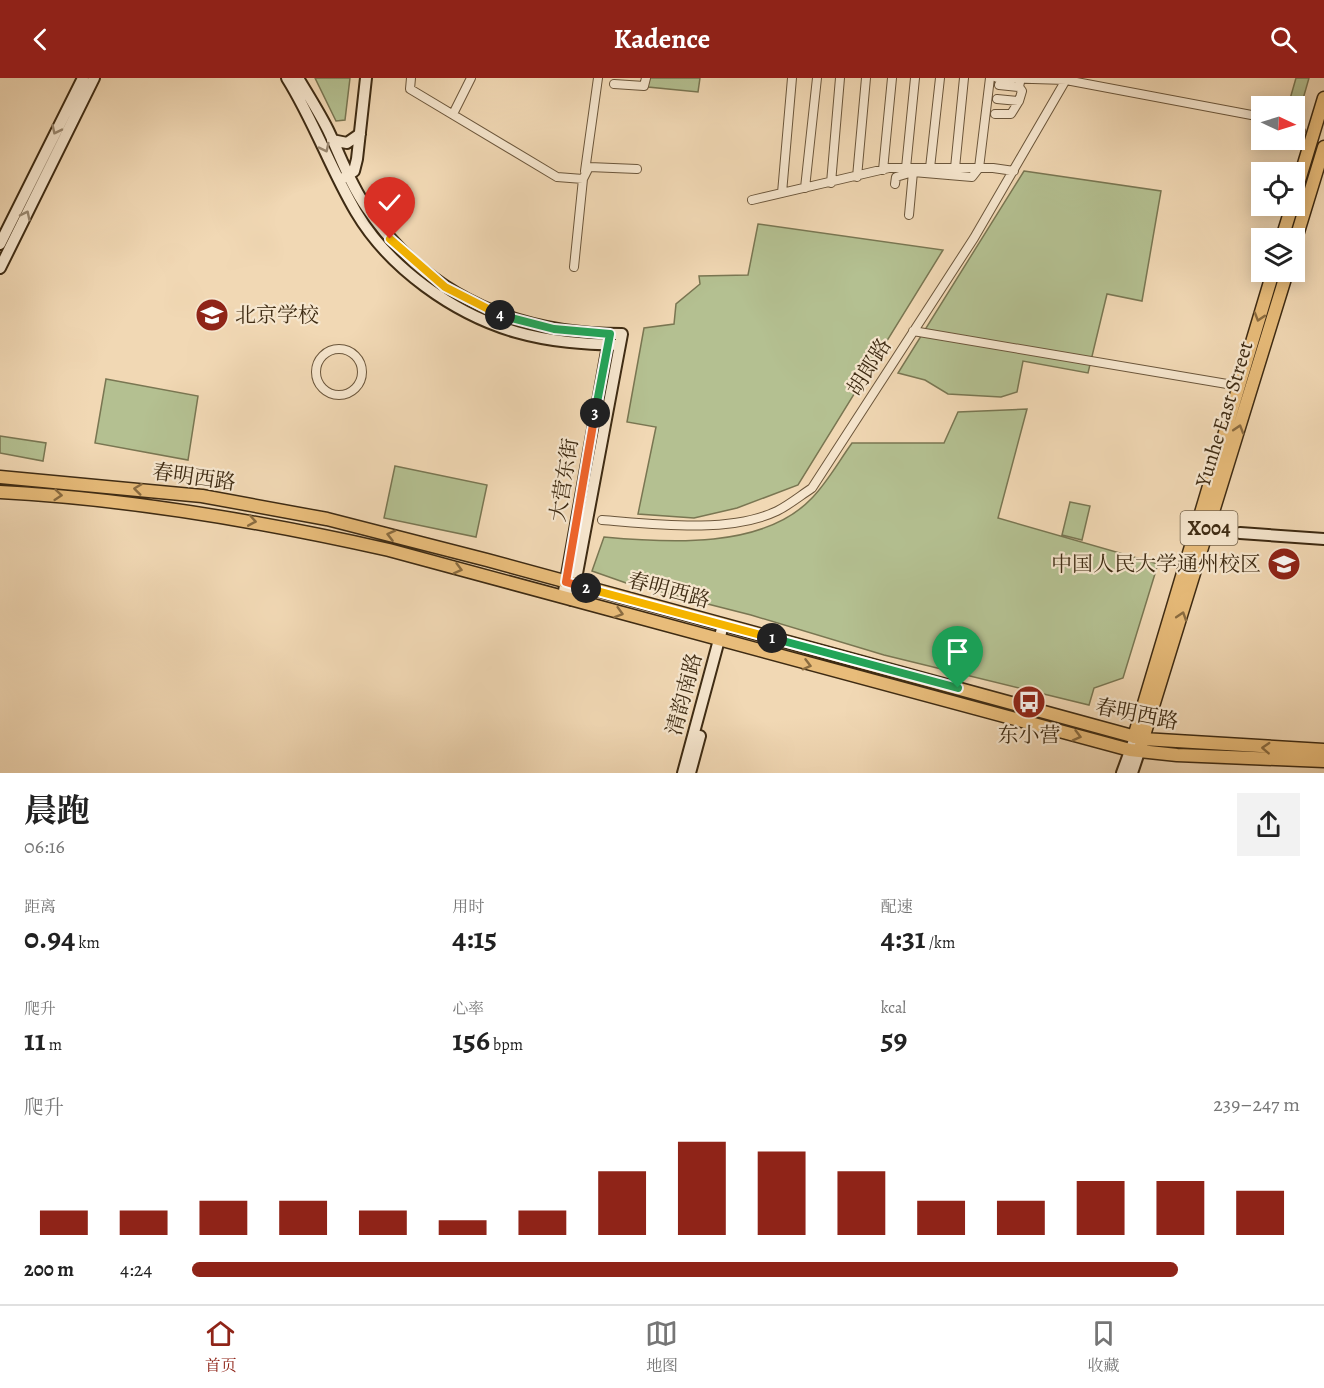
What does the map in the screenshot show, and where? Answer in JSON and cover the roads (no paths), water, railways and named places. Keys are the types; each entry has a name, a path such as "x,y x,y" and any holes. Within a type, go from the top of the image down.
{"main road":[{"path":"0,244 82,78"},
{"path":"0,268 94,78"},
{"path":"287,78 345,178"},
{"path":"298,78 332,140 345,178"},
{"path":"345,178 354,171 357,159 366,78"},
{"path":"1305,162 1324,98"},
{"path":"332,140 347,143 360,134"},
{"path":"1299,228 1324,147"},
{"name":"大营东街","path":"345,178 390,239 421,268 467,301 525,323 615,340 568,598"},
{"name":"Yunhe East Street","path":"1132,773 1137,744 1270,282"},
{"name":"Yunhe East Street","path":"1122,773 1137,744 1284,282"},
{"name":"春明西路","path":"0,477 202,496 327,519 726,626 1137,744 1324,750"},
{"name":"春明西路","path":"0,492 57,495 170,507 261,523 389,550 722,642 1137,744 1324,761"},
{"path":"1240,533 1324,539"},
{"name":"清韵南路","path":"690,773 726,626"},
{"name":"清韵南路","path":"683,773 722,642"}],"street":[{"path":"411,78 410,89 556,177 584,175"},
{"path":"453,114 471,78"},
{"path":"574,267 598,78"},
{"path":"614,84 644,86 646,78"},
{"path":"782,193 792,78"},
{"path":"805,188 817,78"},
{"path":"831,183 840,78"},
{"path":"857,177 866,78"},
{"path":"883,170 892,78"},
{"path":"909,215 909,170 915,78"},
{"path":"930,168 940,78"},
{"path":"955,168 964,78"},
{"path":"895,184 896,177 909,170 972,177 979,168 990,78"},
{"path":"998,81 1019,83 1066,79 1251,115"},
{"name":"胡郎路","path":"602,520 660,524 731,523 777,511 812,488 1014,171 1066,79"},
{"path":"995,114 1011,114 1022,91 1019,83"},
{"path":"997,99 1019,101"},
{"path":"584,175 589,167 637,169"},
{"path":"752,200 883,170 979,168 1014,171"},
{"path":"913,330 1239,386"},
{"path":"332,350 348,350 360,361 362,375 360,382 350,393 329,394 316,376 319,360 332,350"}],"place":[{"name":"北京学校","path":"212,315"},
{"name":"中国人民大学通州校区","path":"1284,564"},
{"name":"东小营","path":"1029,702"}]}
